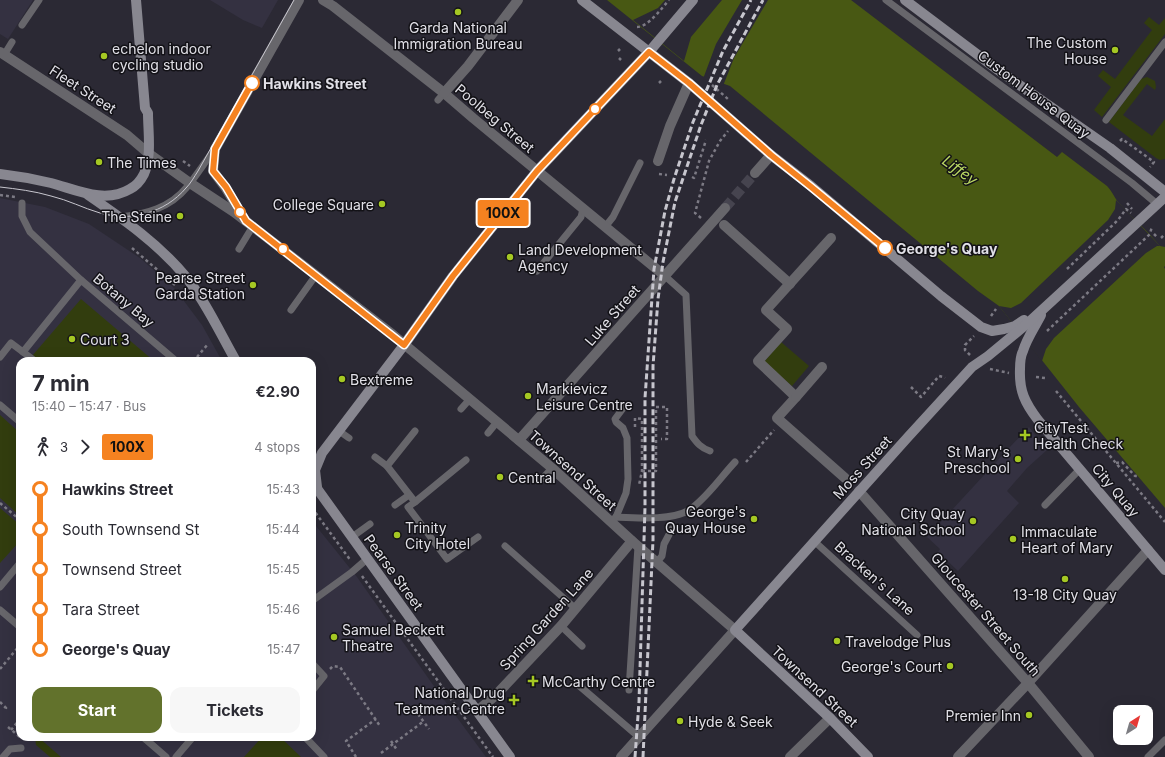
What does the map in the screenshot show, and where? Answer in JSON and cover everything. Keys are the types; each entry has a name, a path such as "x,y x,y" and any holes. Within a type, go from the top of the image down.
{"main road":[{"path":"0,174 27,178 86,194 109,197 124,193 133,188 141,180 147,166 148,114 145,108 136,0"},
{"path":"582,0 689,83 771,155 952,304 981,327 992,331 1009,328 1017,329 1046,306 1165,197"},
{"path":"316,468 322,453 404,345 453,276 537,171 649,52 693,0"},
{"name":"Custom House Quay","path":"905,0 1004,74 1110,148 1165,192"},
{"path":"86,194 120,217 172,261 200,296 234,357"},
{"name":"Custom House Quay","path":"1157,204 1165,211"},
{"name":"City Quay","path":"1046,306 1023,350 1020,361 1022,395 1038,420 1165,570"},
{"name":"Moss Street","path":"735,630 972,367 988,356 1017,329"},
{"name":"Pearse Street","path":"316,485 367,559 510,757"},
{"name":"Townsend Street","path":"735,630 830,718 868,757"}],"street":[{"path":"215,149 299,0"},
{"name":"Poolbeg Street","path":"323,0 333,6 441,96 537,171 665,276"},
{"path":"441,96 471,68 518,0"},
{"name":"Fleet Street","path":"2,53 127,135 148,153"},
{"path":"658,161 670,126 689,83"},
{"name":"Townsend Street","path":"215,149 213,171 226,187 250,224"},
{"name":"Townsend Street","path":"148,153 250,224 404,345 613,520 635,544 735,630"},
{"path":"755,173 771,155"},
{"name":"Luke Street","path":"519,440 725,208"},
{"path":"724,225 790,284"},
{"path":"796,397 758,362 787,329 766,310 831,238"},
{"path":"822,368 777,418 845,478"},
{"name":"Gloucester Street South","path":"859,492 1028,683 1089,757"},
{"name":"Spring Garden Lane","path":"477,711 495,696 635,544"},
{"path":"958,757 1028,683 1148,550"},
{"path":"621,757 735,630"},
{"path":"790,757 830,718"}],"lane":[{"path":"22,25 39,0"},
{"name":"Custom House Quay","path":"886,0 1157,204"},
{"path":"2,53 12,42"},
{"path":"1106,120 1165,42"},
{"path":"120,217 147,213 163,207 177,197 190,183 215,149"},
{"path":"605,227 613,217 640,163"},
{"path":"22,203 22,216 30,232 81,280"},
{"path":"537,271 581,217 583,209"},
{"path":"239,249 250,224"},
{"path":"290,310 316,275"},
{"path":"665,276 686,295 692,436 697,444 710,451"},
{"name":"Botany Bay","path":"23,352 81,280 171,357"},
{"path":"0,357 11,343 30,357"},
{"path":"461,409 469,400"},
{"path":"0,405 16,419"},
{"path":"624,407 615,419 616,422 623,428 627,438 628,479 626,493 613,520 674,516 691,509 735,462"},
{"path":"488,433 497,422"},
{"path":"339,430 349,438"},
{"path":"387,466 415,431"},
{"path":"375,457 387,466 415,502"},
{"path":"466,460 408,507 447,559 478,537"},
{"path":"542,480 552,468"},
{"path":"1045,505 1080,469"},
{"path":"395,505 409,495"},
{"path":"352,537 370,524"},
{"path":"657,562 662,556 664,544 672,529"},
{"name":"Bracken's Lane","path":"814,542 917,635"},
{"path":"629,690 635,544"},
{"path":"505,546 576,609"},
{"path":"316,598 367,559"},
{"path":"0,587 16,568"},
{"path":"0,610 16,624"},
{"path":"561,626 582,646"},
{"path":"316,667 324,676 316,686"},
{"path":"576,682 639,737"},
{"path":"1148,757 1165,740"},
{"path":"148,741 166,757"},
{"path":"176,757 190,741"},
{"path":"309,741 324,757"},
{"path":"3,757 10,749 21,748"}],"path":[{"path":"640,27 654,17 669,0"},
{"path":"707,81 728,99"},
{"path":"710,226 695,213 709,161 720,141 735,123"},
{"path":"1122,139 1150,161 1154,162 1152,165"},
{"path":"692,177 694,178 706,140"},
{"path":"183,161 190,166"},
{"path":"0,195 16,197"},
{"path":"1063,273 1126,209 1131,210 1127,203"},
{"path":"1048,330 1151,234 1158,238"},
{"path":"1161,238 1165,234"},
{"path":"132,248 176,286"},
{"path":"991,316 996,309"},
{"path":"970,356 965,350 966,345 974,336"},
{"path":"198,357 208,344"},
{"path":"984,368 1011,374"},
{"path":"911,388 921,397 939,376 945,378"},
{"path":"1036,377 1045,378"},
{"path":"1056,391 1165,522"},
{"path":"642,471 656,471 656,407 667,407 667,440 660,439"},
{"path":"635,418 642,419 642,471 639,486"},
{"path":"1116,463 1122,462 1135,476 1138,476"},
{"path":"0,503 16,517"},
{"name":"Pearse Street","path":"316,513 493,757"},
{"path":"0,669 16,650"},
{"path":"324,676 333,666 340,667 380,726"},
{"path":"0,702 6,708 4,709"},
{"path":"418,714 429,729"},
{"path":"356,757 346,741 376,719"},
{"path":"381,753 424,722"},
{"path":"11,730 16,724"},
{"path":"391,741 397,750"}],"shaded area":[{"path":"0,0 33,0 8,39 0,34"},
{"path":"210,0 278,0 262,28 243,20"},
{"path":"1149,17 1159,25 1165,18 1165,34 1102,117 1094,110 1111,87 1098,76 1103,70 1115,79 1152,30 1144,23"},
{"path":"1147,77 1155,81 1155,90 1147,84 1123,115 1152,136 1165,119 1165,159 1160,160 1109,122 1141,79"},
{"path":"0,198 45,207 89,224 140,258 175,289 202,325 220,357 16,357 16,741 316,741 316,526 357,577 486,757 0,757"},
{"path":"81,299 149,357 33,357 32,356"},
{"path":"781,342 809,366 792,386 764,362"},
{"path":"0,415 16,429 16,512 0,498"},
{"name":"City Quay National School","path":"1029,427 1047,450 1027,468 1007,491 1019,503 958,571 938,552 940,549 927,537"},
{"path":"0,508 16,522 16,545 0,563"},
{"path":"36,741 43,741 61,757 50,757 36,745"},
{"path":"258,741 284,741 301,757 244,757"}],"water":[{"name":"Liffey","path":"607,0 851,0 1057,157 1062,152 1107,186 1123,208 1150,234 1160,246 1165,247 1165,508 1079,407 999,306 978,291 730,86 702,76"}],"pier":[{"path":"665,0 722,0 691,37 684,61 633,20 658,8"},
{"path":"742,0 768,0 734,58 723,86 703,79 716,44"},
{"path":"1116,200 1160,246 1157,246 1146,253 1054,338 1046,349 1042,361 999,306 1011,308 1021,303 1108,220 1115,209"}],"tunnel":[{"path":"725,208 755,173"}],"tram line":[{"path":"0,187 45,194 111,216 135,216 168,204 178,197 188,186 198,171 294,0"}],"railway":[{"path":"635,757 639,702 645,507 645,398 654,269 665,211 693,122 723,51 751,0"},
{"path":"643,757 653,540 653,366 658,299 663,262 675,202 701,125 717,85 763,0"}],"bus line":[{"name":"100X","path":"252,83 215,149 213,171 226,187 246,221 385,328 404,345 453,276 537,171 649,52 689,83 771,155 885,248"}],"place":[{"name":"Garda National Immigration Bureau","path":"458,12"},
{"name":"The Custom House","path":"1115,50"},
{"name":"echelon indoor cycling studio","path":"104,56"},
{"name":"Hawkins Street","path":"252,83"},
{"name":"The Times","path":"99,162"},
{"name":"College Square","path":"382,204"},
{"name":"The Steine","path":"180,216"},
{"name":"George's Quay","path":"885,248"},
{"name":"Land Development Agency","path":"510,257"},
{"name":"Pearse Street Garda Station","path":"253,285"},
{"name":"Court 3","path":"72,339"},
{"name":"Bextreme","path":"342,379"},
{"name":"Markievicz Leisure Centre","path":"528,396"},
{"name":"CityTest Health Check","path":"1025,435"},
{"name":"St Mary's Preschool","path":"1018,459"},
{"name":"Central","path":"500,477"},
{"name":"George's Quay House","path":"754,519"},
{"name":"City Quay National School","path":"973,521"},
{"name":"Trinity City Hotel","path":"397,535"},
{"name":"Immaculate Heart of Mary","path":"1013,539"},
{"name":"13-18 City Quay","path":"1065,579"},
{"name":"Samuel Beckett Theatre","path":"334,637"},
{"name":"Travelodge Plus","path":"837,641"},
{"name":"George's Court","path":"950,666"},
{"name":"McCarthy Centre","path":"533,681"},
{"name":"National Drug Teatment Centre","path":"514,700"},
{"name":"Premier Inn","path":"1029,715"},
{"name":"Hyde & Seek","path":"680,721"}]}
